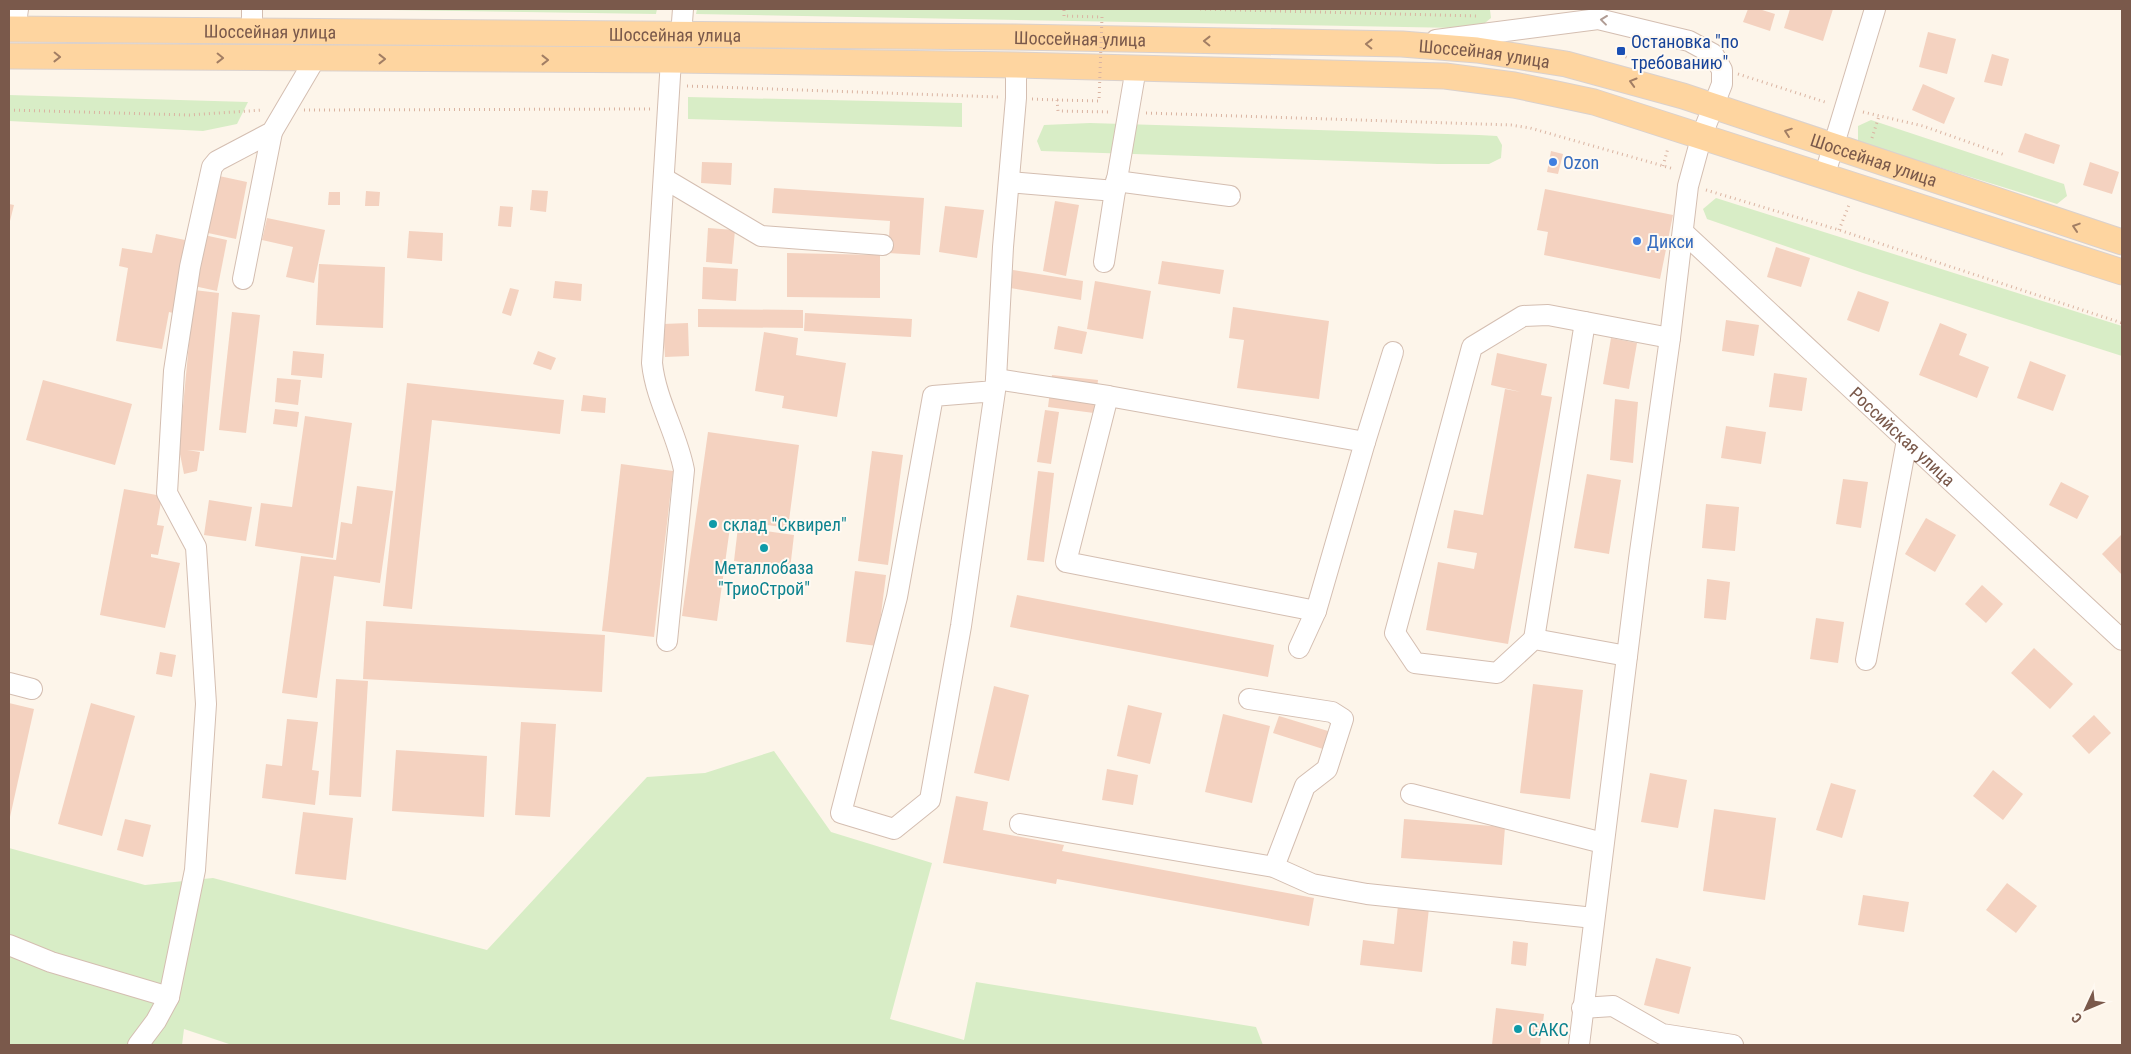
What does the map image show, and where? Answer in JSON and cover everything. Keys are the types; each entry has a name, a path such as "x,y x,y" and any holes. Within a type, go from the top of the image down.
{"main road":[{"name":"Шоссейная улица","path":"14,23 252,21 681,34 1016,37 1402,44 1477,50 1566,64 1713,106 2122,242"},
{"name":"Шоссейная улица","path":"9,56 671,60 1016,65 1402,74 1454,77 1552,92 1674,126 1824,177 2122,272"}],"street":[{"path":"681,34 683,9"},
{"path":"1824,177 1875,9"},
{"path":"1402,44 1598,19 1689,41 1713,54 1722,70 1722,84 1702,135 1688,186 1670,338 1626,656 1579,1045"},
{"path":"243,279 272,132 315,59"},
{"path":"667,641 684,470 681,452 654,385 652,363 671,60"},
{"path":"1016,65 1016,98 1003,247 995,385 961,626 930,800 894,829 841,813 897,597 933,396 995,385 1108,396 1365,442"},
{"path":"1104,262 1115,186 1136,68"},
{"path":"138,1045 156,1021 169,997 195,870 206,704 196,547 167,493 174,371 190,267 212,167 217,161 272,132"},
{"path":"665,179 761,236 883,245"},
{"path":"1009,182 1115,186 1230,196"},
{"name":"Российская улица","path":"1683,232 2122,640"},
{"path":"1585,322 1534,639 1497,673 1415,663 1395,633 1472,347 1523,316 1548,316 1585,322 1670,338"},
{"path":"1299,648 1316,611 1393,352"},
{"path":"1108,396 1066,562 1316,611"},
{"path":"1866,660 1907,440"},
{"path":"1534,639 1626,656"},
{"path":"9,683 32,689"},
{"path":"1249,699 1332,712 1343,719 1327,769 1305,786 1274,867"},
{"path":"1411,794 1603,842"},
{"path":"1020,824 1274,867 1312,884 1367,894 1594,918"},
{"path":"9,945 51,962 169,997"},
{"path":"1582,1008 1613,1006 1662,1034 1733,1045"}],"path":[{"path":"9,110 189,115 286,110 651,109 688,86 1099,101 1102,17 1064,16 1064,9"},
{"path":"1722,70 1845,108 1923,126 2005,155"},
{"path":"1057,100 1058,111 1511,125 1530,128 1680,170 1679,185 1839,230 2122,323"},
{"path":"1663,166 1674,126"}],"green space":[{"path":"319,9 657,9 656,14"},
{"path":"697,9 1471,9 1490,10 1491,18 1480,27 1458,28 696,14"},
{"path":"9,95 248,102 237,124 203,131 9,121"},
{"path":"688,97 962,103 962,127 688,119"},
{"path":"1871,120 2064,184 2067,196 2057,204 1858,142 1858,126"},
{"path":"1090,123 1479,135 1497,136 1502,145 1501,158 1489,164 1041,151 1037,141 1044,125"},
{"path":"1716,198 2122,326 2122,356 1863,273 1707,219 1703,209"},
{"path":"774,751 831,832 932,863 890,1019 964,1040 976,982 1256,1027 1263,1045 232,1045 184,1029 182,1045 9,1045 9,848 145,885 213,878 487,950 647,777 705,773"}],"building":[{"path":"1748,9 1759,9 1775,14 1770,31 1743,22"},
{"path":"1790,9 1833,9 1823,41 1784,28"},
{"path":"1928,32 1956,39 1947,74 1919,67"},
{"path":"1992,54 2009,59 2002,86 1984,82"},
{"path":"1923,84 1955,98 1944,124 1912,110"},
{"path":"2025,133 2060,145 2054,164 2018,152"},
{"path":"1551,151 1563,154 1558,174 1547,172"},
{"path":"702,162 732,163 731,185 701,183"},
{"path":"2090,162 2119,172 2112,194 2083,185"},
{"path":"219,176 247,182 236,239 208,233"},
{"path":"774,188 924,198 920,255 888,253 890,221 772,213"},
{"path":"1545,189 1673,215 1660,279 1544,255 1548,232 1537,230"},
{"path":"532,190 548,191 546,212 530,210"},
{"path":"366,191 380,192 379,206 365,206"},
{"path":"329,192 340,192 340,205 328,205"},
{"path":"1055,201 1079,205 1066,276 1043,271"},
{"path":"9,204 14,205 9,225"},
{"path":"500,206 513,207 511,227 498,226"},
{"path":"945,206 984,210 977,258 939,252"},
{"path":"267,218 325,230 314,283 286,277 293,247 262,240"},
{"path":"708,228 735,230 732,264 706,262"},
{"path":"409,231 443,233 442,261 407,258"},
{"path":"156,234 185,240 173,313 169,312 162,349 116,341 128,268 119,266 122,248 152,253"},
{"path":"204,235 227,240 217,291 194,286"},
{"path":"1776,247 1810,258 1801,287 1767,277"},
{"path":"787,253 880,255 880,298 787,297"},
{"path":"1162,261 1224,270 1220,294 1158,284"},
{"path":"319,264 385,267 383,328 316,325"},
{"path":"703,267 738,269 736,301 702,299"},
{"path":"1013,270 1083,281 1081,300 1010,288"},
{"path":"555,281 582,284 581,301 553,298"},
{"path":"1095,281 1151,291 1143,339 1087,329"},
{"path":"510,288 519,290 511,316 502,313"},
{"path":"194,290 219,293 204,451 187,450 200,452 197,471 184,474 179,449"},
{"path":"1858,291 1889,302 1879,332 1847,320"},
{"path":"1233,307 1329,321 1319,399 1237,388 1244,340 1229,338"},
{"path":"698,309 803,310 803,328 698,327"},
{"path":"232,312 260,315 246,433 219,430"},
{"path":"805,313 912,319 911,337 804,331"},
{"path":"1726,320 1759,325 1754,356 1722,351"},
{"path":"688,323 689,356 665,357 663,324"},
{"path":"1940,323 1967,334 1959,355 1989,367 1977,398 1919,375"},
{"path":"1058,326 1087,332 1082,354 1054,349"},
{"path":"764,332 798,338 796,355 846,363 837,417 782,408 784,396 755,391"},
{"path":"1611,338 1637,343 1629,389 1603,384"},
{"path":"293,351 324,354 322,378 291,375"},
{"path":"538,351 556,358 551,370 533,364"},
{"path":"1497,353 1547,364 1541,395 1552,397 1508,644 1426,630 1438,562 1474,569 1477,553 1447,548 1454,510 1483,515 1505,389 1521,392 1491,385"},
{"path":"2030,361 2066,375 2053,411 2017,398"},
{"path":"1774,373 1807,378 1802,411 1769,407"},
{"path":"1052,375 1098,380 1094,413 1048,407"},
{"path":"277,378 301,380 298,405 275,402"},
{"path":"43,380 132,404 115,465 26,440"},
{"path":"407,383 564,400 560,434 432,420 412,609 383,606"},
{"path":"583,395 606,398 605,413 581,411"},
{"path":"1615,399 1638,402 1633,463 1610,460"},
{"path":"275,409 299,412 297,427 273,424"},
{"path":"1045,410 1059,412 1051,464 1037,462"},
{"path":"305,416 352,423 333,558 255,546 261,503 292,507"},
{"path":"1726,426 1766,432 1761,464 1721,458"},
{"name":"склад \"Сквирел\"","path":"708,432 799,445 788,528 731,520 717,621 682,616"},
{"path":"872,451 903,455 888,565 858,561"},
{"path":"621,464 673,471 654,637 602,631"},
{"path":"1038,471 1054,473 1044,562 1027,560"},
{"path":"1587,474 1621,480 1609,554 1574,548"},
{"path":"1843,479 1868,482 1861,528 1836,524"},
{"path":"2061,482 2089,496 2077,519 2049,505"},
{"path":"357,486 393,491 380,583 334,576 317,698 282,693 301,556 336,560 341,522 352,524"},
{"path":"124,489 162,496 157,525 164,526 158,555 151,554 151,557 180,563 165,628 100,615"},
{"path":"209,500 252,507 246,541 204,535"},
{"path":"1706,504 1739,507 1735,551 1702,548"},
{"path":"1926,518 1956,535 1935,572 1905,554"},
{"name":"Металлобаза \"ТриоСтрой\"","path":"738,527 794,535 790,569 734,561"},
{"path":"2122,534 2122,575 2102,554"},
{"path":"855,571 886,575 877,646 846,642"},
{"path":"1707,579 1730,582 1726,620 1704,618"},
{"path":"1982,585 2003,604 1986,623 1965,604"},
{"path":"1017,595 1274,645 1268,677 1010,627"},
{"path":"1816,618 1844,622 1838,663 1810,659"},
{"path":"366,621 605,635 602,692 363,679"},
{"path":"2034,648 2073,684 2050,709 2011,673"},
{"path":"160,652 176,655 172,677 156,674"},
{"path":"336,679 368,681 361,797 329,795"},
{"path":"1533,684 1583,690 1570,799 1520,793"},
{"path":"994,686 1029,695 1009,781 974,773"},
{"path":"9,703 34,709 10,817 9,816"},
{"path":"91,703 135,716 102,836 58,824"},
{"path":"1128,705 1162,713 1150,764 1117,756"},
{"path":"1223,714 1270,726 1252,803 1205,792"},
{"path":"2094,715 2111,733 2089,754 2072,736"},
{"path":"1279,716 1328,731 1323,749 1273,733"},
{"path":"287,719 318,722 312,770 319,771 315,805 262,798 266,764 282,766"},
{"path":"521,722 556,724 550,817 515,815"},
{"path":"396,750 487,756 484,817 392,811"},
{"path":"1107,769 1138,775 1133,805 1102,800"},
{"path":"1993,770 2023,794 2003,820 1973,796"},
{"path":"1650,773 1687,780 1678,828 1641,822"},
{"path":"1831,783 1856,790 1842,838 1816,830"},
{"path":"956,796 988,802 983,830 1064,845 1062,851 1314,898 1309,926 1057,879 1056,884 943,863"},
{"path":"1714,809 1776,818 1765,900 1703,891"},
{"path":"303,812 353,818 346,880 295,874"},
{"path":"125,819 151,825 143,857 117,850"},
{"path":"1404,819 1505,827 1502,865 1401,858"},
{"path":"2007,883 2037,906 2016,933 1986,910"},
{"path":"1863,895 1909,902 1904,932 1858,925"},
{"path":"1398,905 1429,908 1422,972 1360,965 1363,940 1394,944"},
{"path":"1513,941 1528,943 1526,966 1511,964"},
{"path":"1656,958 1691,967 1679,1014 1644,1005"},
{"name":"САКС","path":"1496,1008 1544,1014 1540,1045 1492,1045"}],"place":[{"name":"Остановка \"по требованию\"","path":"1621,51"},
{"name":"Ozon","path":"1553,162"},
{"name":"Дикси","path":"1637,241"},
{"name":"склад \"Сквирел\"","path":"713,524"},
{"name":"Металлобаза \"ТриоСтрой\"","path":"764,548"},
{"name":"САКС","path":"1518,1029"}]}
